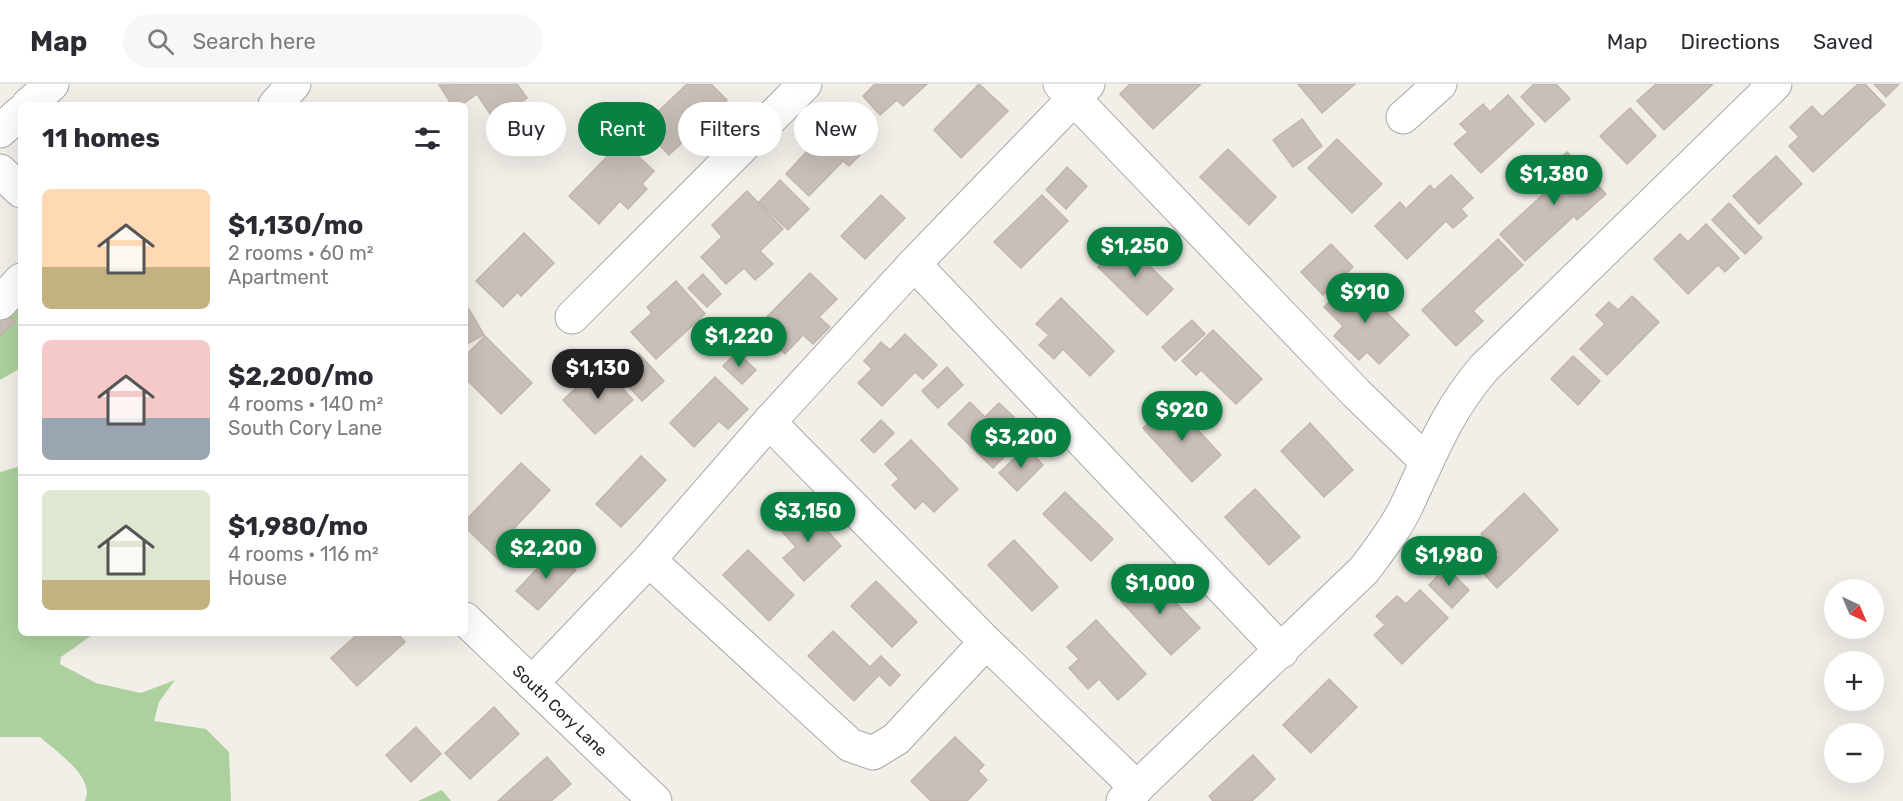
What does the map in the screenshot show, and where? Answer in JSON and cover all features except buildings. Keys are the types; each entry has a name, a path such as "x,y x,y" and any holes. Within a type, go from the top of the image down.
{"street":[{"path":"31,102 52,84"},
{"path":"278,102 294,84"},
{"path":"572,317 806,84"},
{"path":"1402,117 1440,84"},
{"path":"769,423 986,642 1130,795 1364,570 1386,541 1404,510 1450,412 1484,368 1775,84"},
{"path":"532,683 649,560 769,423 1074,89 1356,393 1426,460"},
{"path":"0,130 18,115"},
{"path":"0,171 18,188"},
{"path":"914,264 1282,651"},
{"path":"0,272 5,267 18,269"},
{"path":"0,303 18,285"},
{"path":"649,560 850,745 873,753 896,739 986,642"},
{"name":"South Cory Lane","path":"468,622 655,801"}],"green space":[{"path":"18,305 18,370 0,380 0,320"},
{"path":"18,467 18,636 91,636 61,657 60,664 96,683 141,693 175,680 159,702 154,721 206,729 229,752 231,801 85,801 87,792 80,774 40,737 0,737 0,472"},
{"path":"442,790 451,801 418,801"}]}
